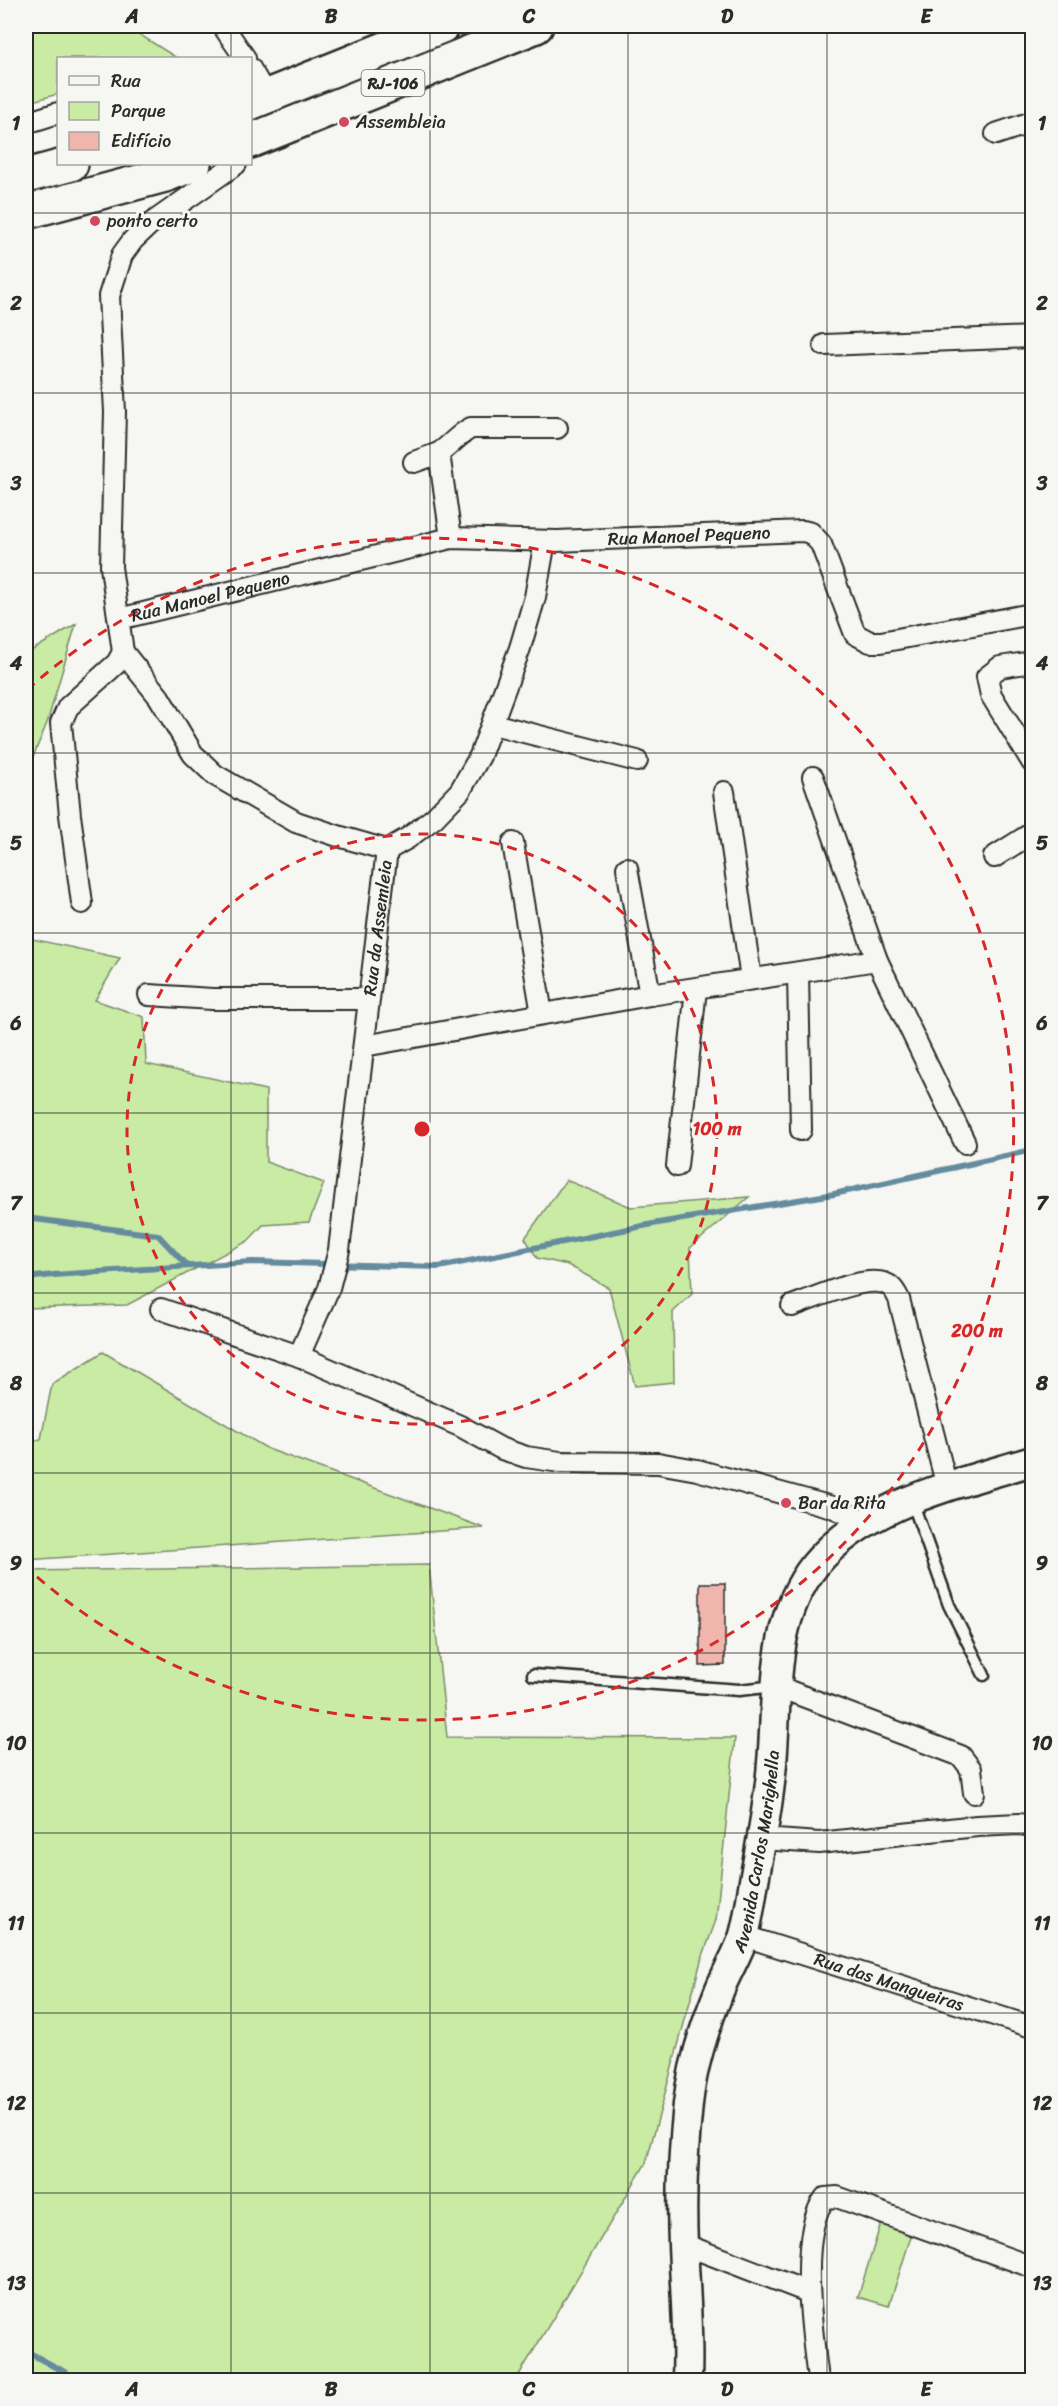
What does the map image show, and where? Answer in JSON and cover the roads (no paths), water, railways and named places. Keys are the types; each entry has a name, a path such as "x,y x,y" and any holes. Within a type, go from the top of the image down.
{"highway":[{"name":"RJ-106","path":"259,100 442,26"},
{"name":"RJ-106","path":"263,136 536,26"},
{"path":"30,174 67,165"},
{"path":"26,212 165,175 191,165"}],"street":[{"path":"224,26 243,57"},
{"path":"252,75 259,100"},
{"path":"26,123 57,113"},
{"path":"996,134 1032,122"},
{"path":"252,150 263,136"},
{"name":"Rua Manoel Pequeno","path":"235,165 149,225 133,240 122,255 109,296 115,412 111,567 119,619 451,538 545,541 803,531 811,533 821,544 855,634 870,642 881,642 1032,614"},
{"path":"824,345 1032,337"},
{"path":"414,462 439,453 453,444 462,432 471,428 557,428"},
{"path":"439,453 451,538"},
{"name":"Rua da Assemleia","path":"299,1356 329,1288 339,1250 387,850 408,838 434,818 460,791 480,756 493,724 535,597 545,541"},
{"path":"119,619 123,652 159,697 193,754 215,775 297,822 387,850"},
{"path":"82,903 61,723 68,707 117,663 123,652"},
{"path":"1032,662 1000,667 987,677 991,695 1032,762"},
{"path":"493,724 637,760"},
{"path":"813,777 877,960 965,1143"},
{"path":"724,792 751,979"},
{"path":"994,857 1032,833"},
{"path":"513,843 542,1014"},
{"path":"627,868 650,995"},
{"path":"364,1046 650,995 877,960"},
{"path":"798,973 801,1130"},
{"path":"677,1166 696,989"},
{"path":"149,995 212,999 368,999"},
{"path":"792,1306 862,1282 877,1281 891,1286 899,1299 947,1487"},
{"path":"161,1309 299,1356 460,1426 502,1449 526,1457 560,1462 658,1463 697,1470 832,1507 867,1522"},
{"name":"Avenida Carlos Marighella","path":"687,2380 688,2340 682,2174 688,2100 699,2049 718,1993 744,1936 762,1839 772,1763 776,1686 786,1624 803,1581 830,1550 867,1522 912,1500 947,1487 1032,1461"},
{"path":"776,1686 961,1756 971,1769 974,1792"},
{"path":"762,1839 819,1843 977,1826 1019,1824 1032,1826"},
{"name":"Rua das Mangueiras","path":"744,1936 1032,2027"},
{"path":"818,2380 808,2292 814,2223 818,2208 825,2198 837,2197 1032,2267"},
{"path":"683,2244 808,2292"}],"lane":[{"path":"912,1500 949,1605 984,1675"},
{"path":"533,1675 739,1690 776,1686"}],"waterway":[{"path":"26,1278 252,1262 439,1267 658,1223 834,1194 1032,1150"},
{"path":"26,1218 158,1235 187,1266"},
{"path":"26,2351 79,2380"},
{"path":"53,2380 61,2370"}],"place":[{"name":"Assembleia","path":"344,122"},
{"name":"ponto certo","path":"95,221"},
{"name":"Bar da Rita","path":"786,1503"}]}
